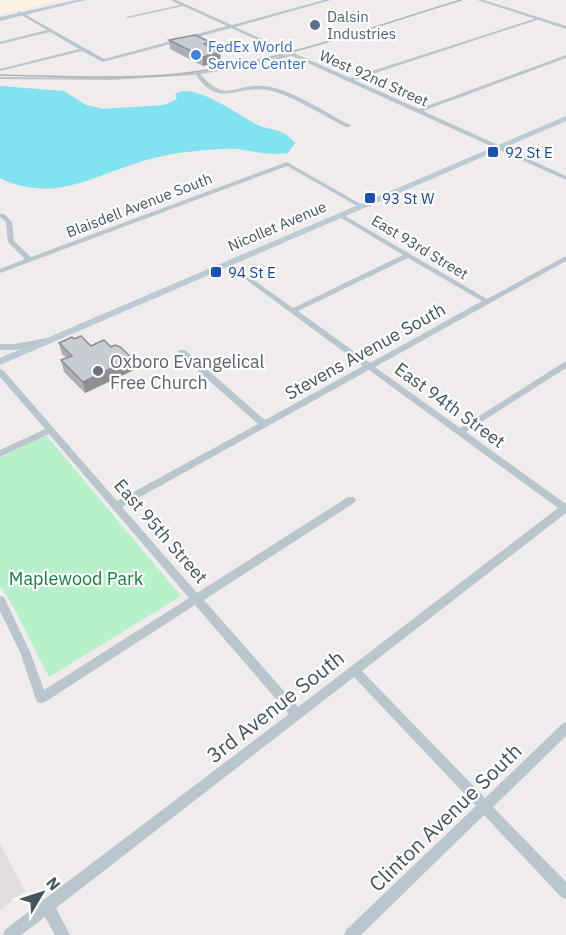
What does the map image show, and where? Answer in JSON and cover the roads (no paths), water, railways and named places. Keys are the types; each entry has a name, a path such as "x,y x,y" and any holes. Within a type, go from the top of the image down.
{"main road":[{"path":"0,18 73,0"},
{"path":"20,13 83,0"},
{"name":"Nicollet Avenue","path":"0,362 566,118"}],"street":[{"name":"West 92nd Street","path":"173,0 566,178"},
{"path":"20,13 103,61 329,0"},
{"path":"479,0 566,28"},
{"path":"128,17 183,5"},
{"path":"350,80 536,19"},
{"path":"0,43 50,31"},
{"path":"1,70 82,49"},
{"path":"0,78 127,79 198,75 293,54"},
{"path":"419,111 566,56"},
{"path":"198,75 210,88 219,92 255,88 272,90 348,126"},
{"name":"Blaisdell Avenue South","path":"0,271 287,164 361,206"},
{"path":"2,215 9,222 11,242 30,260"},
{"name":"East 93rd Street","path":"340,215 486,302"},
{"path":"293,311 408,255"},
{"name":"Stevens Avenue South","path":"116,506 566,258"},
{"name":"East 94th Street","path":"228,264 566,509"},
{"path":"0,347 15,347 51,340"},
{"path":"182,352 263,423"},
{"path":"460,432 566,364"},
{"name":"East 95th Street","path":"0,372 297,714"},
{"path":"0,454 51,430"},
{"path":"0,600 25,652 41,698 351,500"},
{"name":"3rd Avenue South","path":"10,935 566,509"},
{"path":"354,670 566,892"},
{"name":"Clinton Avenue South","path":"351,935 566,728"},
{"path":"47,906 63,935"}],"water":[{"path":"0,86 64,91 86,105 103,109 164,105 177,99 175,95 182,91 191,92 214,100 260,126 285,134 295,143 288,153 228,149 196,151 153,158 65,187 49,189 17,185 0,178"}],"railway":[{"path":"0,75 126,77 201,71 300,50 461,0"}],"place":[{"name":"Dalsin Industries","path":"315,25"},
{"name":"FedEx World Service Center","path":"196,55"},
{"name":"92 St E","path":"493,152"},
{"name":"93 St W","path":"370,198"},
{"name":"94 St E","path":"216,272"},
{"name":"Oxboro Evangelical Free Church","path":"98,371"}],"park label":[{"name":"Maplewood Park","path":"76,578"}]}
